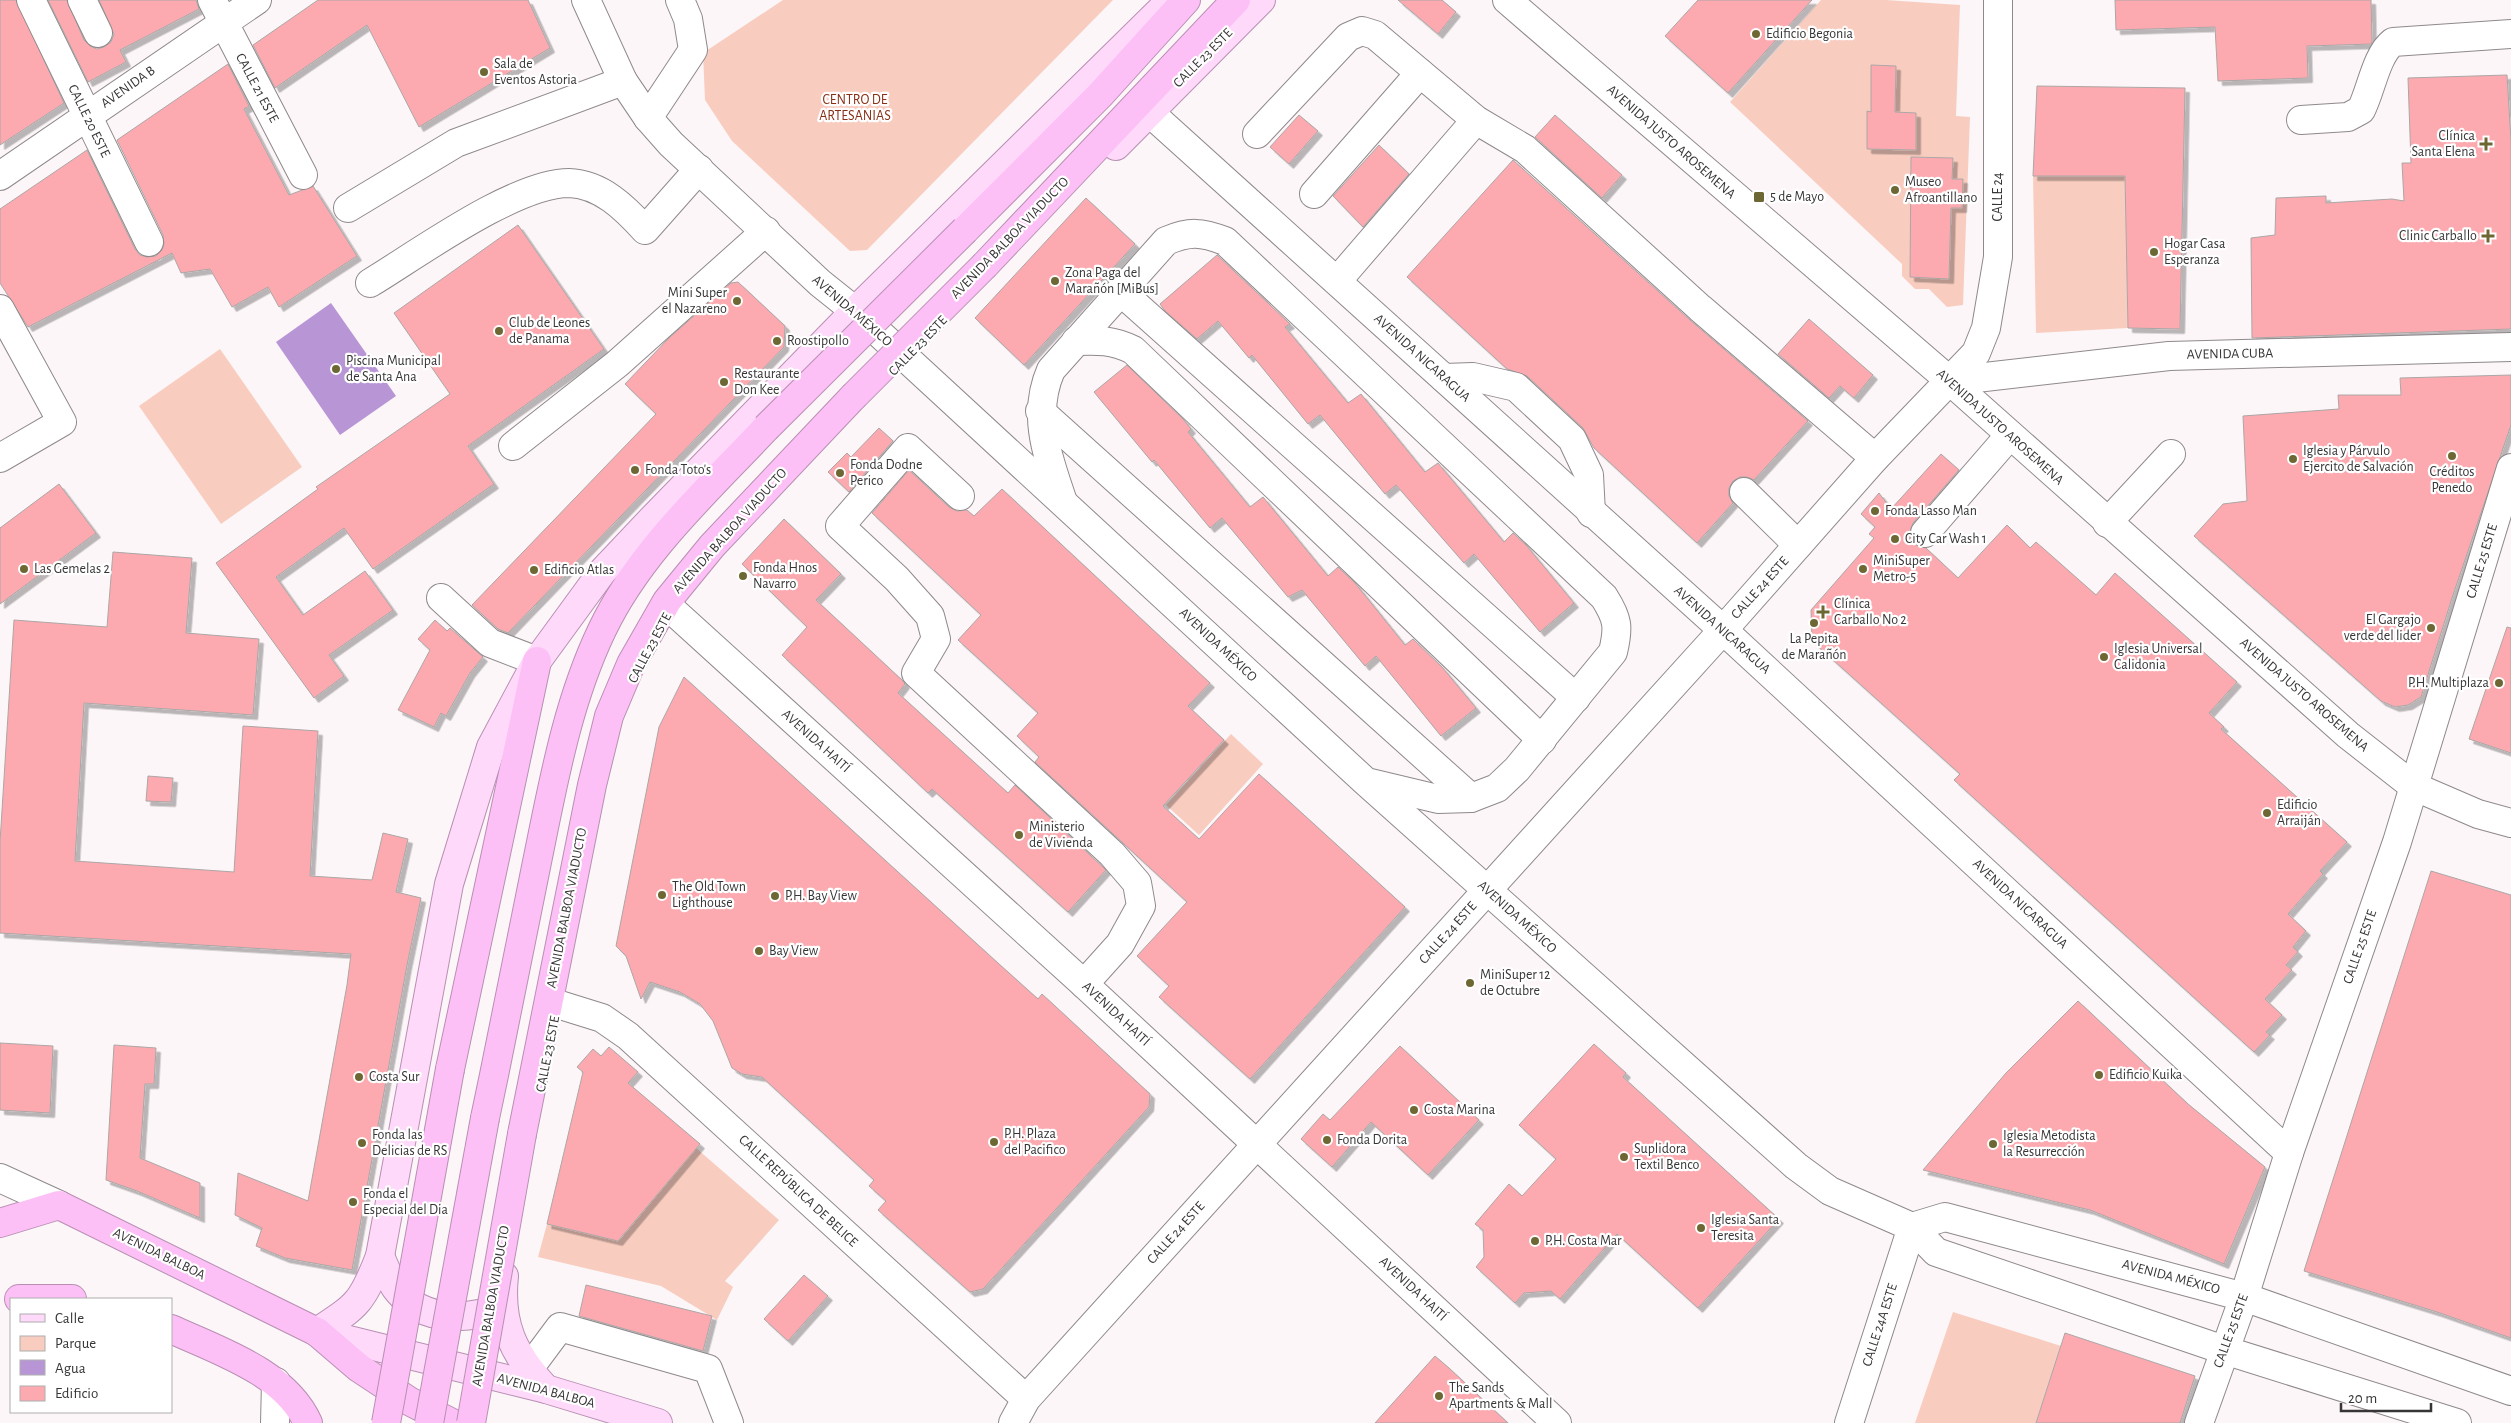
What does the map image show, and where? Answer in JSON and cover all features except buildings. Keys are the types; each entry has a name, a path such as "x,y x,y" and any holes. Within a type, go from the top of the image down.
{"highway":[{"path":"429,1423 484,1128 555,775 575,698 602,629 632,580 673,527 766,428 1100,95 1186,0"},
{"name":"AVENIDA BALBOA VIADUCTO","path":"471,1423 522,1134 592,785 609,716 632,664 667,601 712,546 853,397 985,265 1236,0"},
{"path":"386,1423 450,1069 537,661"},
{"path":"0,1223 59,1205"},
{"name":"AVENIDA BALBOA","path":"59,1205 317,1332 359,1368 409,1401 452,1423"},
{"path":"172,1330 234,1357 276,1382 308,1423"}],"main road":[{"path":"317,1332 358,1303 368,1289 380,1256 449,884 491,747 537,661 602,572 855,311 1171,0"},
{"name":"CALLE 23 ESTE","path":"537,1380 514,1348 507,1330 503,1307 504,1275 599,794 614,730 635,673 671,608 905,358 1261,0"},
{"path":"380,1256 398,1291 416,1305 437,1314 459,1318 482,1315 503,1307"},
{"name":"AVENIDA BALBOA","path":"317,1332 537,1380 658,1423"}],"street":[{"name":"CALLE 20 ESTE","path":"31,0 149,242"},
{"path":"82,0 98,32"},
{"name":"AVENIDA B","path":"0,176 86,116 217,11 257,0"},
{"name":"AVENIDA MÉXICO","path":"586,0 623,81 648,118 671,144 820,283 855,311 1366,782 1796,1166 1830,1191 1912,1227 1936,1252 2224,1350 2457,1423"},
{"path":"648,118 693,50 688,19 680,0"},
{"name":"AVENIDA JUSTO AROSEMENA","path":"1507,0 1950,381 2107,523 2348,735 2413,786 2478,814 2511,823"},
{"name":"CALLE 24","path":"1950,381 1976,354 1986,328 1998,257 1998,0"},
{"name":"CALLE 21 ESTE","path":"217,11 303,175"},
{"path":"1257,134 1348,37 1362,31 1375,35 1476,120 1525,148 1700,308 1875,458"},
{"path":"2301,120 2348,117 2361,110 2382,56 2387,47 2393,42 2511,34"},
{"path":"1314,194 1420,72"},
{"path":"348,208 456,143 623,81"},
{"name":"AVENIDA NICARAGUA","path":"1149,112 1591,513 1723,630 2289,1153"},
{"path":"1337,281 1476,120"},
{"path":"370,283 494,207 538,188 570,183 601,191 625,207 645,230 699,169"},
{"path":"513,446 617,364 766,231"},
{"path":"1063,503 1047,454 1040,412 1043,388 1051,370 1166,241 1183,234 1205,233 1225,241 1604,597 1614,614 1618,632 1613,652 1542,740 1517,769 1497,788 1471,798 1438,799 1366,782"},
{"path":"1120,291 1576,698"},
{"path":"0,309 62,422 0,458"},
{"path":"1076,341 1102,339 1118,342 1133,350 1542,740"},
{"name":"AVENIDA CUBA","path":"1950,381 2169,356 2511,347"},
{"path":"1444,378 1473,378 1516,387 1572,439 1590,475 1591,513"},
{"name":"CALLE 24 ESTE","path":"1013,1423 1026,1399 1723,630 1875,458 1950,381"},
{"path":"1040,412 1471,798"},
{"path":"1925,533 2010,435"},
{"path":"960,496 908,448 840,526 897,579 930,616 936,639 916,673 1112,854 1137,883 1140,906 1120,944 1084,984"},
{"path":"2107,523 2171,454"},
{"name":"CALLE 25 ESTE","path":"2199,1423 2244,1297 2289,1153 2396,842 2511,468"},
{"path":"1744,492 1798,545"},
{"path":"441,598 490,644 537,661"},
{"name":"AVENIDA HAITÍ","path":"671,608 1084,984 1557,1423"},
{"name":"CALLE REPÚBLICA DE BELICE","path":"557,1004 602,1018 628,1036 1026,1399"},
{"name":"AVENIDA BALBOA","path":"0,1178 59,1205"},
{"name":"AVENIDA MÉXICO","path":"1912,1227 1945,1217 2244,1297 2511,1391"},
{"name":"CALLE 24A ESTE","path":"1849,1423 1912,1227"},
{"path":"537,1380 560,1327 708,1369 729,1423"},
{"path":"275,1423 276,1382"}],"green space":[{"name":"CENTRO DE ARTESANIAS","path":"783,0 1113,0 867,250 850,251 732,141 705,100 703,53"},
{"name":"Museo Afroantillano","path":"1821,0 1886,0 1960,5 1956,116 1970,117 1963,305 1947,307 1929,289 1915,289 1902,276 1902,264 1730,102"},
{"path":"2033,176 2125,176 2128,328 2036,333"},
{"path":"220,349 302,467 221,524 139,406"},
{"path":"1231,734 1263,764 1199,835 1166,805"},
{"path":"696,1148 779,1220 725,1281 733,1287 717,1320 661,1286 538,1257 547,1224 619,1241"},
{"path":"1953,1312 2061,1346 2036,1423 1915,1423"}],"water":[{"name":"Piscina Municipal de Santa Ana","path":"331,303 396,396 340,435 276,342"}],"place":[{"name":"Edificio Begonia","path":"1756,34"},
{"name":"Sala de Eventos Astoria","path":"484,72"},
{"name":"Clínica Santa Elena","path":"2486,144"},
{"name":"Museo Afroantillano","path":"1895,190"},
{"name":"5 de Mayo","path":"1759,197"},
{"name":"Clinic Carballo","path":"2488,236"},
{"name":"Hogar Casa Esperanza","path":"2154,252"},
{"name":"Zona Paga del Marañón [MiBus]","path":"1055,281"},
{"name":"Mini Super el Nazareno","path":"737,301"},
{"name":"Club de Leones de Panama","path":"499,331"},
{"name":"Roostipollo","path":"777,341"},
{"name":"Piscina Municipal de Santa Ana","path":"336,369"},
{"name":"Restaurante Don Kee","path":"724,382"},
{"name":"Créditos Penedo","path":"2452,456"},
{"name":"Iglesia y Párvulo Ejercito de Salvación","path":"2293,459"},
{"name":"Fonda Toto's","path":"635,470"},
{"name":"Fonda Dodne Perico","path":"840,473"},
{"name":"Fonda Lasso Man","path":"1875,511"},
{"name":"City Car Wash 1","path":"1895,539"},
{"name":"Las Gemelas 2","path":"24,569"},
{"name":"MiniSuper Metro-5","path":"1863,569"},
{"name":"Edificio Atlas","path":"534,570"},
{"name":"Fonda Hnos Navarro","path":"743,576"},
{"name":"Clínica Carballo No 2","path":"1823,612"},
{"name":"La Pepita de Marañón","path":"1814,623"},
{"name":"El Gargajo verde del lider","path":"2431,628"},
{"name":"Iglesia Universal Calidonia","path":"2104,657"},
{"name":"P.H. Multiplaza","path":"2499,683"},
{"name":"Edificio Arraiján","path":"2267,813"},
{"name":"Ministerio de Vivienda","path":"1019,835"},
{"name":"The Old Town Lighthouse","path":"662,895"},
{"name":"P.H. Bay View","path":"775,896"},
{"name":"Bay View","path":"759,951"},
{"name":"MiniSuper 12 de Octubre","path":"1470,983"},
{"name":"Edificio Kuika","path":"2099,1075"},
{"name":"Costa Sur","path":"359,1077"},
{"name":"Costa Marina","path":"1414,1110"},
{"name":"Fonda Dorita","path":"1327,1140"},
{"name":"P.H. Plaza del Pacifico","path":"994,1142"},
{"name":"Fonda las Delicias de RS","path":"362,1143"},
{"name":"Iglesia Metodista la Resurrección","path":"1993,1144"},
{"name":"Suplidora Textil Benco","path":"1624,1157"},
{"name":"Fonda el Especial del Dia","path":"353,1202"},
{"name":"Iglesia Santa Teresita","path":"1701,1228"},
{"name":"P.H. Costa Mar","path":"1535,1241"},
{"name":"The Sands Apartments & Mall","path":"1439,1396"}]}
